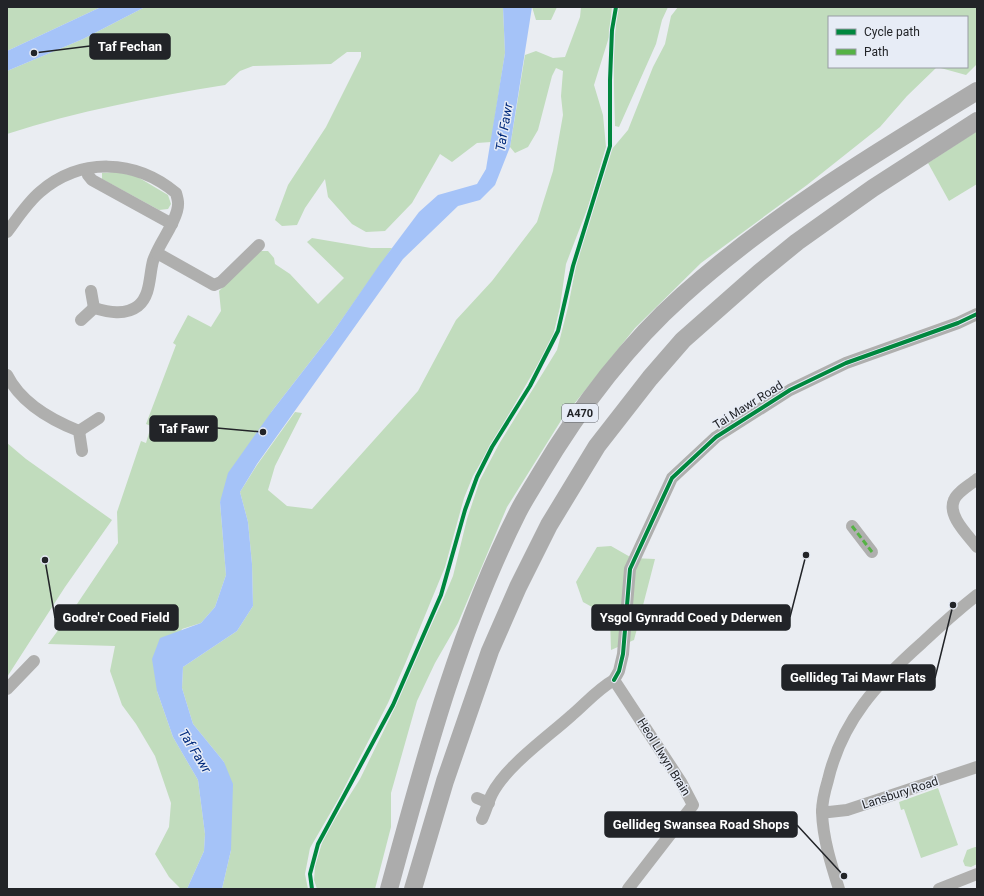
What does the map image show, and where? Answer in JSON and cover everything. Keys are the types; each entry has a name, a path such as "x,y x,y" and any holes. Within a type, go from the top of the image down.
{"highway":[{"name":"A470","path":"389,889 419,782 462,643 518,511 566,431 624,356 682,295 729,256 782,216 835,180 977,92"},
{"name":"A470","path":"413,889 446,781 490,651 518,587 549,525 597,446 650,378 683,340 759,273 797,242 874,188 977,121"}],"street":[{"path":"7,242 7,232 30,203 43,189 64,176 86,169 116,166 128,168 170,188 176,193 179,201 172,224 156,253 152,264 148,290 145,298 138,306 128,311 117,313 94,308"},
{"path":"86,169 92,180 172,224"},
{"path":"156,253 214,285 221,282 259,245"},
{"path":"91,291 94,308"},
{"path":"82,320 94,308"},
{"name":"Tai Mawr Road","path":"614,680 619,671 622,654 630,569 672,478 716,437 790,390 846,363 958,323 977,314"},
{"path":"7,375 20,395 60,424 79,432"},
{"path":"79,432 99,418"},
{"path":"79,432 82,451"},
{"path":"977,479 954,500 952,508 955,518 977,547"},
{"path":"852,526 872,552"},
{"path":"839,889 825,840 822,811 831,767 839,745 857,711 869,694 890,672 977,595"},
{"path":"7,689 34,661"},
{"path":"482,819 499,783 539,742 572,715 603,686 614,680"},
{"name":"Heol Llwyn Brain","path":"614,680 681,782 693,805 628,889"},
{"name":"Lansbury Road","path":"822,811 830,812 857,807 977,767"},
{"path":"477,798 489,803"},
{"path":"940,889 977,874"}],"green space":[{"path":"7,7 101,7 7,51"},
{"path":"145,7 503,7 505,53 491,142 477,143 452,162 440,154 412,203 385,231 366,232 352,224 328,197 325,179 305,208 297,225 282,226 275,220 288,185 326,127 361,57 361,52 347,52 331,64 253,66 240,71 225,85 115,105 61,118 7,134 7,71 83,39"},
{"path":"532,7 557,7 551,20 536,20"},
{"path":"581,7 612,7 609,37 594,85 603,115 606,147 588,207 566,264 560,307 552,340 473,476 464,498 445,567 388,703 339,798 310,848 305,874 308,889 222,889 231,850 224,762 193,724 182,688 183,667 237,631 253,606 252,564 248,522 240,492 257,465 295,412 302,413 275,466 268,490 287,506 312,509 418,391 456,320 492,281 537,222 553,171 563,115 561,96 563,71 556,68 552,76 538,130 528,147 515,153 510,147 525,55 536,51 553,58 565,57 580,17"},
{"path":"618,7 668,7 662,20 656,44 619,127 615,126 614,81 614,52"},
{"path":"678,7 977,7 977,64 966,75 941,68 968,68 968,16 828,16 828,68 936,68 907,96 880,127 807,185 701,263 635,328 562,419 507,507 458,623 435,663 417,701 391,793 391,827 375,889 317,889 314,880 315,866 324,836 360,779 390,718 442,602 453,576 467,519 480,480 499,444 557,350 568,307 577,261 612,149 628,130 653,67 665,44 671,16"},
{"path":"977,131 977,184 949,201 928,163"},
{"path":"115,172 136,176 168,195 171,204 168,209 159,210 102,179 102,173"},
{"path":"312,238 371,248 392,248 331,335 272,411 220,502 226,575 215,607 201,623 182,629 157,691 173,737 198,780 205,834 204,851 187,889 181,889 169,877 155,854 169,827 171,803 155,756 136,724 122,705 110,671 115,646 48,644 118,543 117,512 141,441 146,443 151,426 146,424 176,345 173,343 188,315 211,327 221,311 219,291 258,251 268,251 274,258 275,264 290,274 318,304 344,278 307,242"},
{"path":"7,443 26,459 112,520 65,587 7,677"},
{"path":"611,546 632,558 655,559 634,640 611,650 610,617 583,602 576,582 597,547"},
{"path":"938,788 958,845 921,858 904,809 901,810 899,802"},
{"path":"977,847 977,864 971,867 965,866 963,861 967,850"}],"water":[{"path":"101,7 145,7 83,39 7,71 7,51"},
{"path":"503,7 532,7 510,147 495,185 480,200 458,206 403,259 257,464 240,492 248,522 252,564 253,606 237,631 183,667 182,688 193,724 224,762 233,784 231,850 222,889 187,889 204,851 205,834 198,780 173,737 157,691 152,659 160,638 201,623 215,607 226,575 220,502 228,473 272,411 331,335 380,264 419,212 438,195 477,184 486,169 505,53"}],"marked path":[{"path":"852,526 872,552"}],"cycle path":[{"path":"312,889 310,874 318,844 393,705 441,595 465,510 477,477 492,447 530,386 558,331 573,266 610,146 612,30 616,7"},
{"path":"614,680 619,671 623,654 630,569 672,478 716,437 790,390 846,363 958,323 977,314"}],"place":[{"name":"Taf Fechan","path":"34,53"},
{"name":"Taf Fawr","path":"263,432"},
{"name":"Ysgol Gynradd Coed y Dderwen","path":"806,555"},
{"name":"Godre'r Coed Field","path":"45,560"},
{"name":"Gellideg Tai Mawr Flats","path":"953,605"},
{"name":"Gellideg Swansea Road Shops","path":"844,876"}]}
